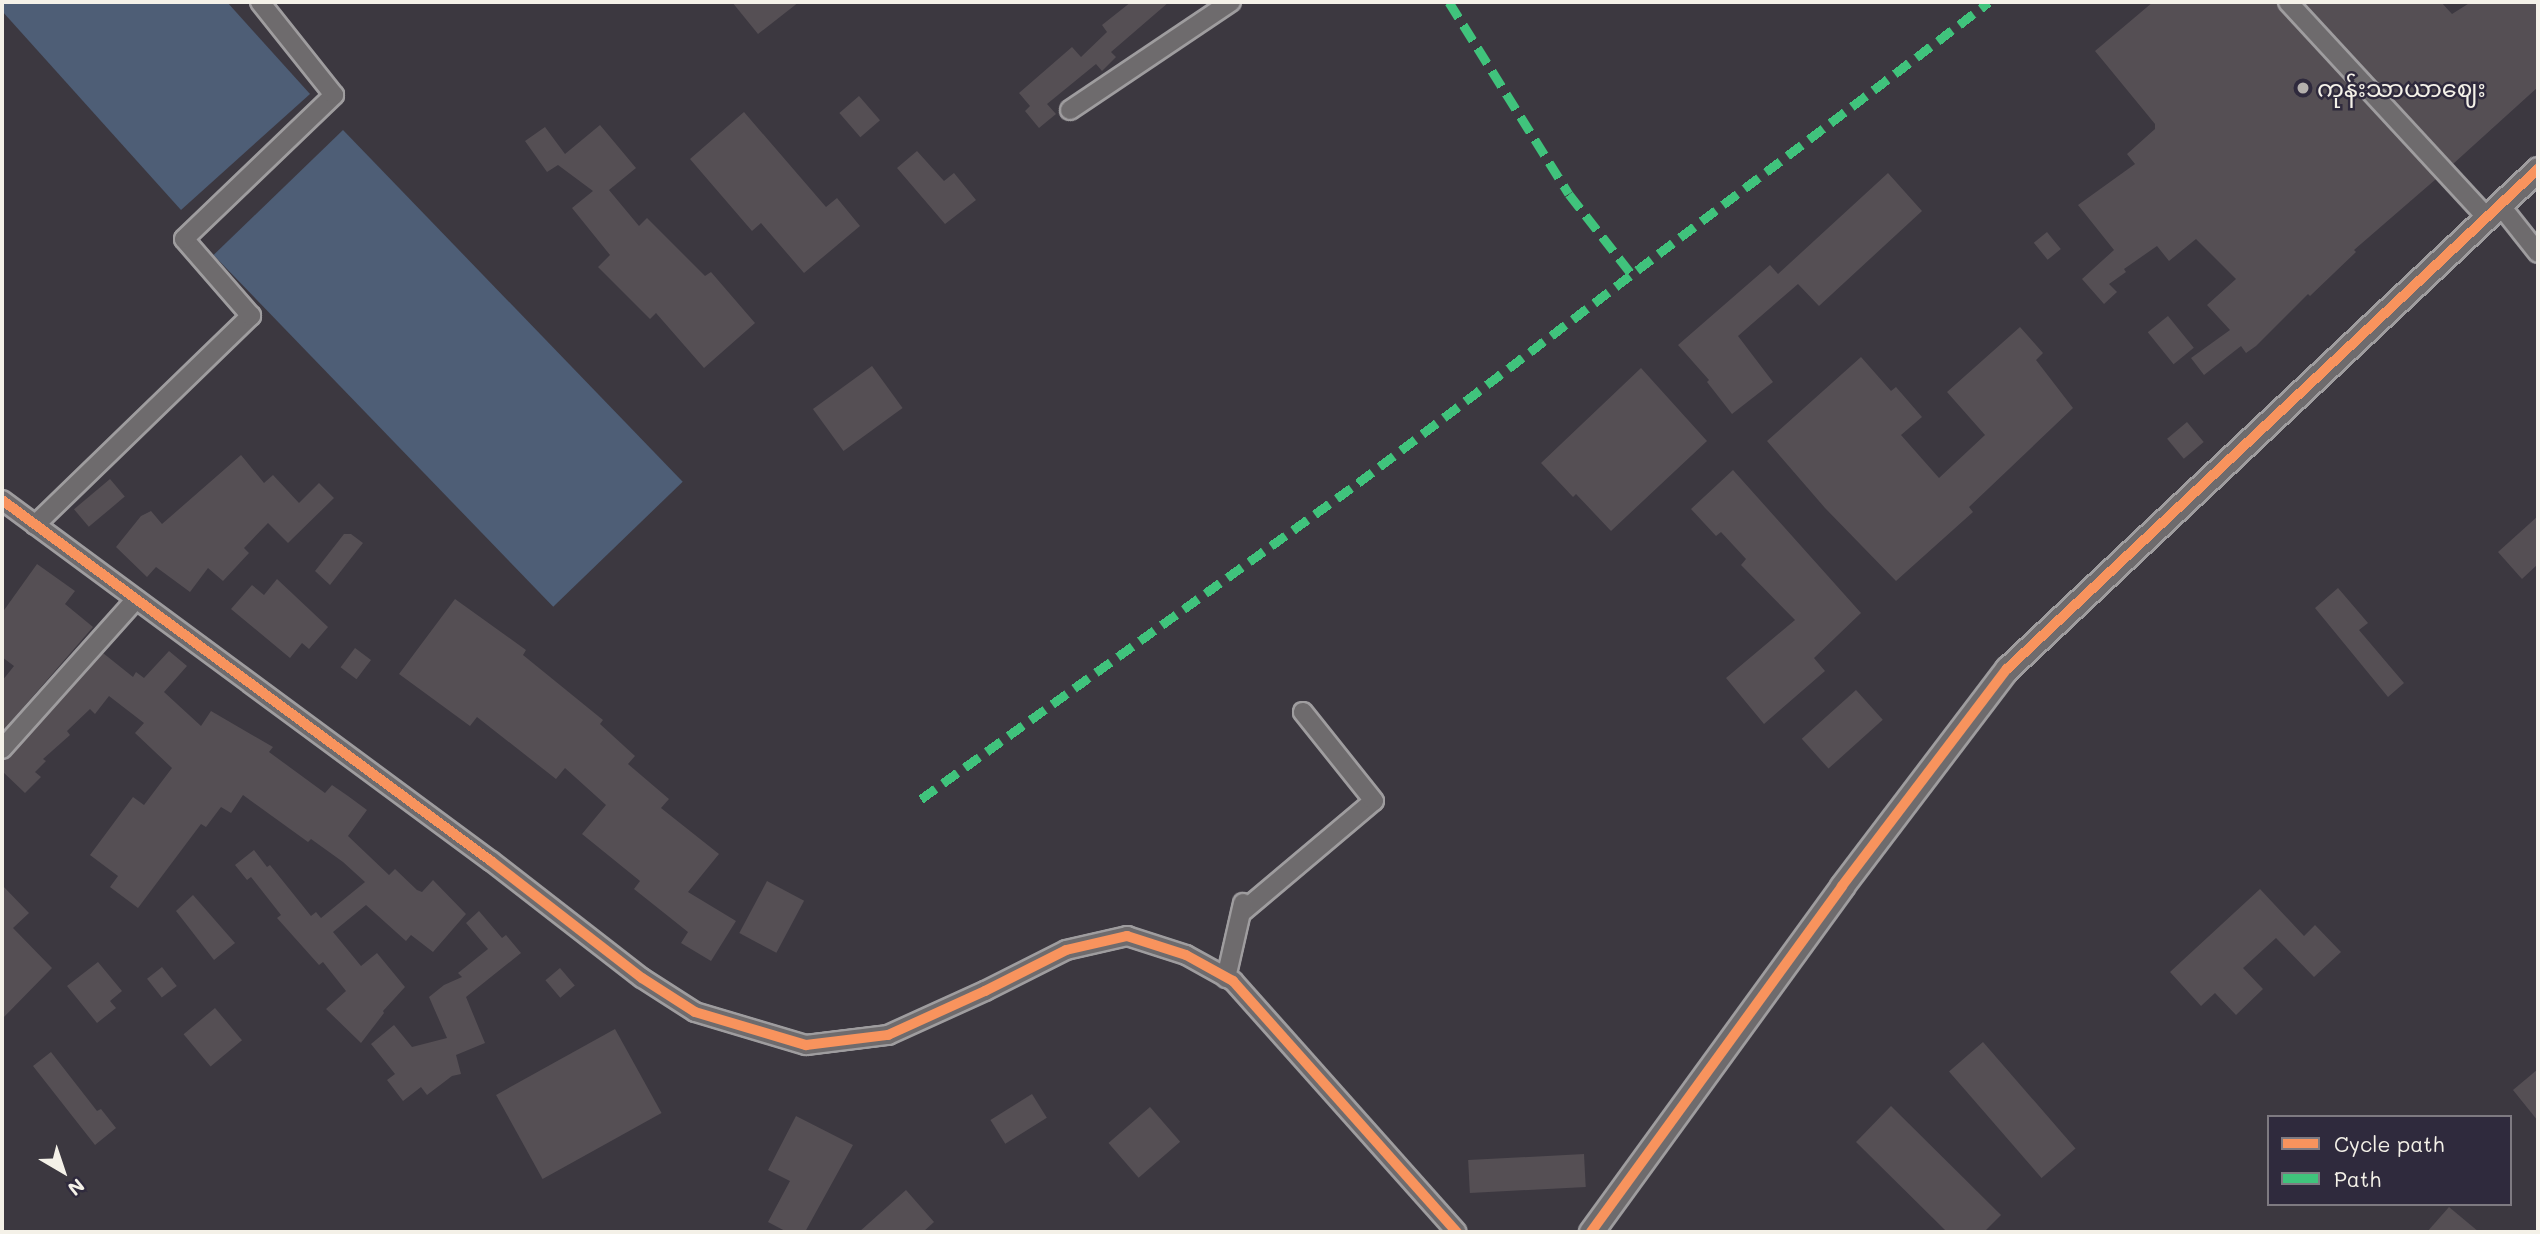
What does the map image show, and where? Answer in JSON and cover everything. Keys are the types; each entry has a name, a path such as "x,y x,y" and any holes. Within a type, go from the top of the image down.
{"street":[{"path":"35,525 251,316 184,239 334,95 260,2"},
{"path":"1070,110 1231,2"},
{"path":"2288,2 2493,212 2538,253"},
{"path":"1591,1232 1842,886 2007,669 2538,169"},
{"path":"2,500 480,853 642,978 695,1012 806,1045 888,1035 1066,950 1127,936 1186,955 1233,981 1457,1232"},
{"path":"2,749 136,599"},
{"path":"1226,978 1243,907 1374,800 1303,712"}],"water":[{"path":"2,2 227,2 310,94 181,210 2,11"},
{"path":"343,130 683,482 553,607 214,255"}],"building":[{"path":"732,2 799,2 758,34"},
{"path":"1131,2 1169,2 1111,52 1116,57 1102,71 1096,64 1047,104 1056,114 1039,128 1025,111 1030,106 1019,93 1072,47 1081,57 1107,32 1102,25"},
{"path":"2153,2 2277,2 2280,10 2436,179 2354,250 2356,252 2310,296 2308,294 2256,346 2246,353 2241,346 2204,375 2191,358 2230,330 2207,305 2236,279 2196,239 2169,261 2157,246 2124,269 2126,272 2109,284 2117,292 2104,304 2082,279 2114,250 2078,205 2135,164 2127,154 2155,129 2155,124 2095,51"},
{"path":"2303,2 2441,2 2452,14 2471,2 2538,2 2538,87 2453,164"},
{"path":"859,96 880,120 860,137 839,113"},
{"path":"744,112 826,207 837,198 860,226 804,273 761,223 752,231 690,159"},
{"path":"600,125 636,168 609,190 639,226 647,218 705,276 711,272 755,323 704,368 656,313 650,319 598,267 610,255 572,208 593,191 558,165 547,172 525,141 545,127 565,154"},
{"path":"917,151 944,181 954,173 976,200 945,224 897,168"},
{"path":"1888,173 1922,211 1819,306 1798,284 1738,336 1773,382 1732,414 1707,382 1709,380 1678,345 1770,265 1778,274"},
{"path":"2047,232 2061,249 2048,260 2034,243"},
{"path":"2168,316 2194,348 2174,364 2148,332"},
{"path":"2020,327 2043,353 2036,360 2073,408 1969,507 1973,512 1896,581 1825,508 1767,441 1861,357 1891,391 1896,387 1922,417 1901,435 1939,478 1985,435 1947,392"},
{"path":"872,366 903,408 844,451 813,409"},
{"path":"1641,368 1707,441 1611,531 1576,494 1573,497 1541,463"},
{"path":"2187,422 2204,442 2184,459 2167,439"},
{"path":"241,455 264,483 273,475 299,503 319,483 334,498 288,543 268,523 244,548 249,553 223,581 208,568 190,592 156,567 147,577 116,547 141,516 151,511 162,524"},
{"path":"1733,470 1861,613 1814,658 1825,671 1764,724 1726,678 1795,620 1741,565 1746,559 1721,532 1716,536 1691,509"},
{"path":"110,479 125,497 89,527 74,509"},
{"path":"2538,516 2538,564 2522,579 2498,552"},
{"path":"344,534 351,534 363,543 330,585 315,571"},
{"path":"37,564 75,591 65,604 93,627 2,732 2,681 14,666 2,657 2,613"},
{"path":"277,579 328,627 309,649 302,643 290,658 231,609 252,585 264,595"},
{"path":"2338,588 2368,623 2359,630 2404,683 2388,697 2315,608"},
{"path":"455,599 526,650 523,655 603,720 600,724 635,756 628,764 669,799 661,808 719,854 688,892 736,921 711,961 681,943 688,932 634,889 640,881 582,834 606,805 565,768 556,779 477,717 470,726 399,674"},
{"path":"355,648 371,660 357,679 341,667"},
{"path":"169,651 187,666 164,692 201,726 211,711 273,747 269,752 325,793 332,785 348,796 367,810 348,836 389,875 395,869 417,890 422,892 433,880 466,914 433,952 411,935 406,941 366,905 333,932 361,966 377,953 405,987 383,1011 361,1043 326,1009 346,991 323,962 319,965 277,918 281,915 251,877 247,880 235,865 254,850 267,867 270,865 311,916 316,912 321,918 365,882 343,862 311,839 308,842 243,795 231,813 221,807 206,827 201,824 138,908 110,887 118,876 90,855 133,797 144,805 172,768 135,733 144,723 109,696 95,714 90,709 67,731 70,735 43,759 46,761 35,772 41,777 25,793 2,771 2,760 10,757 103,653 133,677 136,672 144,678"},
{"path":"1856,690 1883,720 1829,769 1802,739"},
{"path":"767,881 804,901 776,953 739,933"},
{"path":"2,885 29,913 13,928 52,968 2,1019"},
{"path":"2260,889 2304,936 2315,925 2341,952 2314,977 2276,938 2243,968 2263,989 2236,1015 2215,993 2201,1006 2170,972"},
{"path":"193,895 235,943 214,960 176,911"},
{"path":"479,911 502,938 506,935 521,953 466,997 485,1043 456,1055 461,1074 452,1076 427,1095 421,1087 403,1101 387,1080 395,1074 371,1044 394,1025 412,1047 447,1038 429,997 444,985 462,977 458,973 488,949 466,923"},
{"path":"98,962 122,991 110,1001 116,1008 97,1023 67,986"},
{"path":"162,967 177,986 162,998 147,979"},
{"path":"560,968 575,986 560,998 545,980"},
{"path":"215,1008 242,1040 211,1067 184,1034"},
{"path":"615,1029 662,1113 543,1179 496,1095"},
{"path":"1983,1042 2076,1148 2042,1178 1949,1072"},
{"path":"51,1052 97,1111 101,1109 116,1128 95,1145 33,1066"},
{"path":"2538,1069 2538,1121 2513,1090"},
{"path":"1032,1094 1047,1118 1005,1144 990,1120"},
{"path":"1891,1106 2001,1215 1984,1232 1947,1232 1856,1142"},
{"path":"1150,1107 1180,1142 1139,1178 1108,1143"},
{"path":"796,1116 853,1145 805,1232 787,1232 768,1222 790,1181 768,1170"},
{"path":"1584,1154 1586,1187 1470,1193 1468,1160"},
{"path":"906,1190 934,1222 923,1232 859,1232"},
{"path":"2449,1207 2479,1232 2427,1232"}],"marked path":[{"path":"1449,2 1569,194 1633,276"},
{"path":"921,799 1358,483 1989,2"}],"cycle path":[{"path":"1591,1232 1842,886 2007,669 2538,169"},
{"path":"2,500 491,861 642,978 695,1012 806,1045 888,1035 1066,950 1127,936 1186,955 1233,981 1457,1232"}],"place":[{"name":"ကုန်းသာယာဈေး","path":"2303,88"}]}
